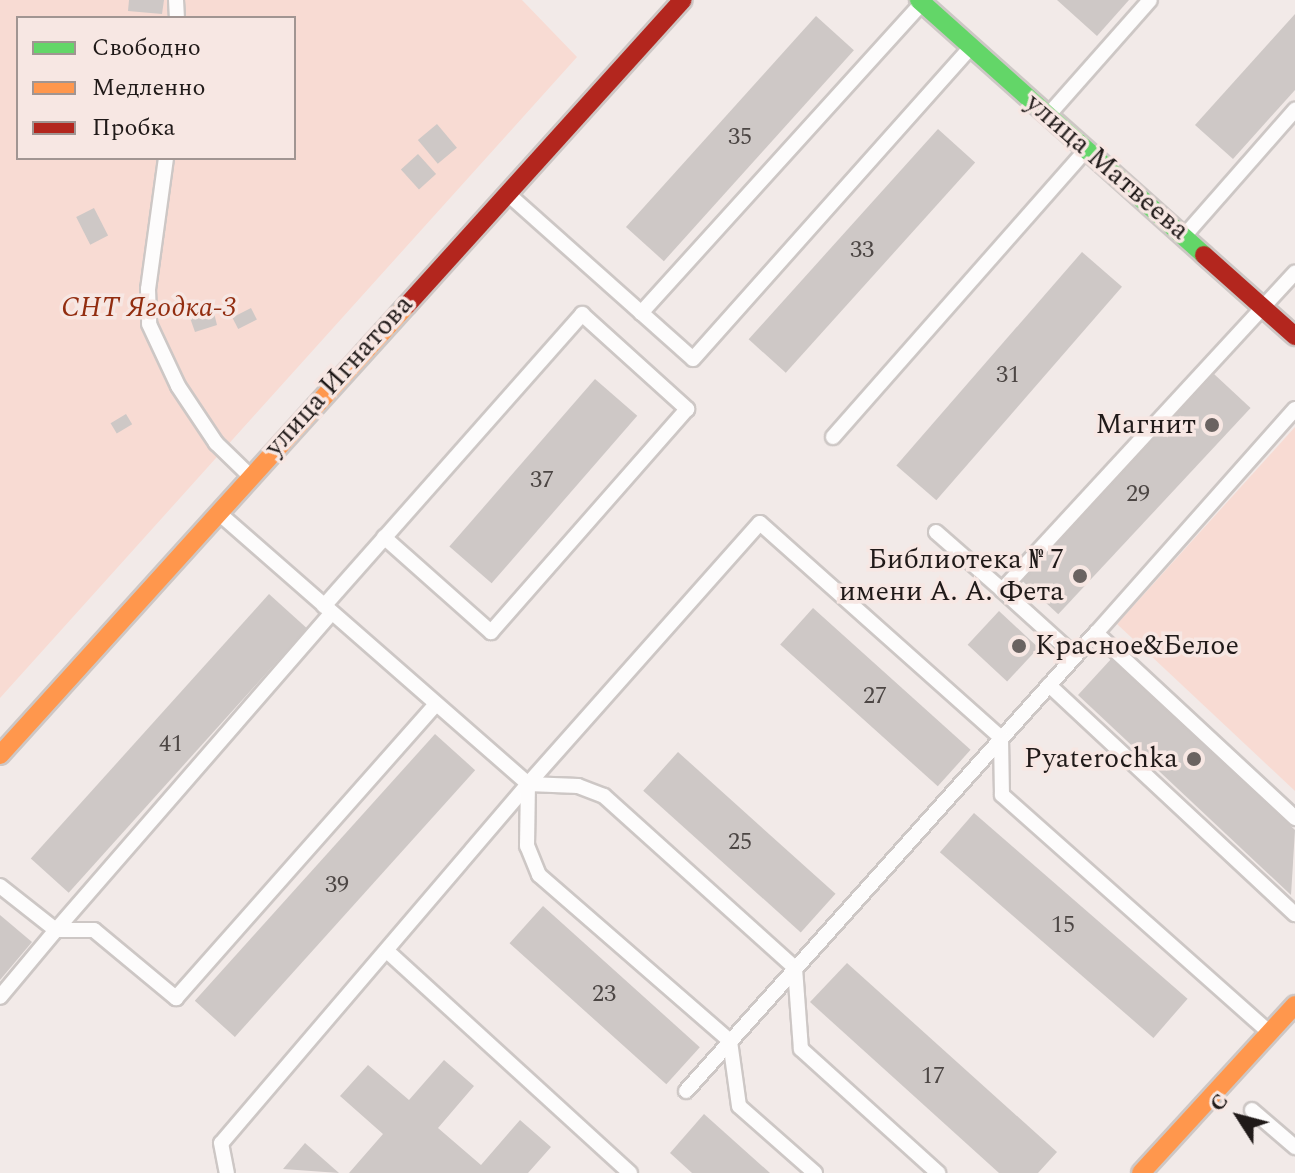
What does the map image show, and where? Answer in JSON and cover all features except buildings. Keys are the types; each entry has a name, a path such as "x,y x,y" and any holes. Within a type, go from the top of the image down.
{"main road":[{"name":"улица Игнатова","path":"0,755 249,475 683,0"},
{"name":"улица Матвеева","path":"922,1 1295,336"},
{"path":"1141,1173 1295,1005"}],"lane":[{"path":"1048,115 1150,0"},
{"path":"641,313 922,1"},
{"path":"506,192 693,359 971,46"},
{"path":"1185,235 1295,110"},
{"path":"833,437 1086,149"},
{"path":"166,160 148,289 149,324 178,386 216,443 249,475"},
{"path":"1002,590 1295,272"},
{"path":"0,997 328,609 384,537 582,314 687,409 491,632 384,537"},
{"path":"686,1091 1295,409"},
{"path":"217,512 528,784 578,786 604,796 795,968 801,1049 938,1173"},
{"path":"227,1173 221,1143 528,784 760,523 1001,738 1002,795 1270,1033"},
{"path":"936,532 1075,656"},
{"path":"1096,633 1295,818"},
{"path":"1049,685 1295,914"},
{"path":"0,886 56,930 94,930 176,998 436,704"},
{"path":"528,784 527,846 539,875 730,1041 739,1106 815,1173"},
{"path":"387,951 630,1173"},
{"path":"1252,1110 1295,1147"}],"green space":[{"name":"СНТ Ягодка-3","path":"0,0 522,0 577,57 0,698"},
{"path":"1295,427 1295,791 1117,624"}],"traffic: fast":[{"path":"919,0 1204,255"}],"traffic: slow":[{"path":"0,755 407,305"},
{"path":"1141,1173 1295,1005"}],"traffic: jam":[{"path":"407,305 683,0"},
{"path":"1204,255 1295,336"}],"place":[{"name":"Магнит","path":"1212,425"},
{"name":"Библиотека № 7 имени А. А. Фета","path":"1080,576"},
{"name":"Красное&Белое","path":"1019,646"},
{"name":"Pyaterochka","path":"1194,759"}]}
